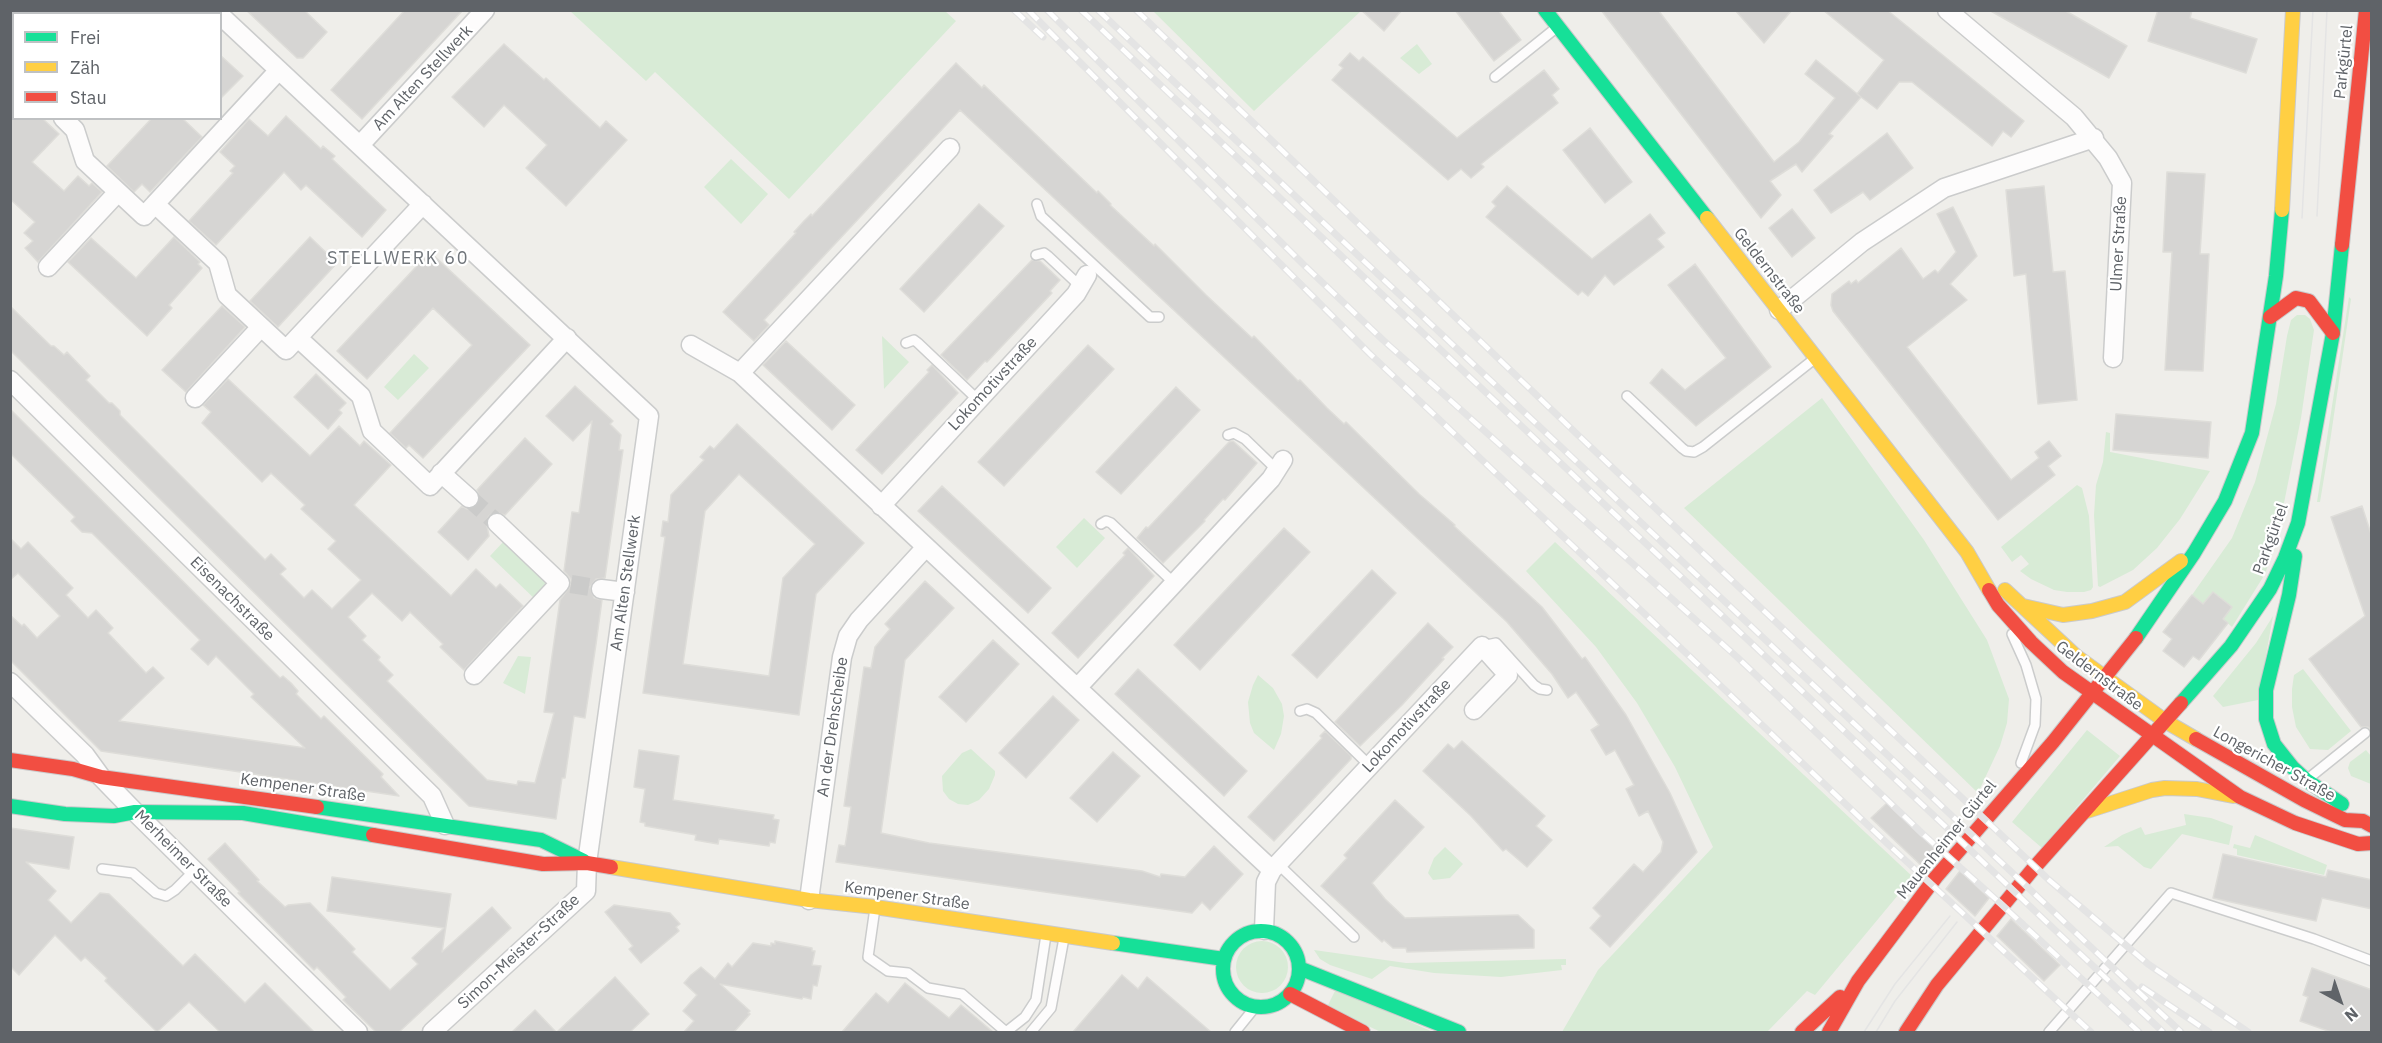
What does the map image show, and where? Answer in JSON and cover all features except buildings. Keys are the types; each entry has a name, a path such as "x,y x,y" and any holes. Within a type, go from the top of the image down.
{"main road":[{"name":"Geldernstraße","path":"1545,10 1967,552 2020,605 2104,678 2165,721"},
{"path":"2104,678 2139,635 2194,553 2225,501 2252,433 2270,317 2281,222 2293,10"},
{"name":"Parkgürtel","path":"2165,721 2231,646 2257,610 2285,558 2298,523 2332,333 2366,10"},
{"path":"2270,317 2296,298 2309,301 2332,333"},
{"path":"2298,523 2290,585 2273,657 2265,707 2268,730 2274,744 2293,768 2306,780 2352,810 2367,824"},
{"name":"Geldernstraße","path":"1967,552 1998,605 2045,656 2090,693 2152,735"},
{"path":"2020,605 2063,615 2092,611 2125,602 2194,553"},
{"name":"Mauenheimer Gürtel","path":"1829,1032 1858,981 1936,877 2053,742 2104,678"},
{"path":"1906,1032 1937,984 2165,721"},
{"name":"Longericher Straße","path":"2165,721 2304,800 2345,820 2367,824"},
{"path":"2152,735 2240,797 2295,823 2358,844 2372,843"},
{"name":"Kempener Straße","path":"10,760 101,777 541,840 587,862"},
{"path":"2084,812 2164,788 2197,789 2240,797"},
{"name":"Kempener Straße","path":"10,806 65,814 114,816 135,812 243,813 543,864 587,862 809,900 875,907 1224,959"},
{"path":"1264,930 1287,940 1296,952 1299,968 1297,981 1290,994 1278,1003 1263,1007 1249,1005 1236,999 1227,986 1222,971 1224,959 1232,944 1244,934 1264,930"},
{"path":"1299,968 1459,1032"},
{"path":"1802,1032 1858,981"},
{"path":"1290,994 1363,1032"},
{"path":"1411,1014 1444,1032"}],"street":[{"name":"Am Alten Stellwerk","path":"360,145 485,10"},
{"name":"Ulmer Straße","path":"1947,10 2074,117 2094,138 2122,183 2113,358"},
{"name":"Am Alten Stellwerk","path":"222,17 649,416 587,862"},
{"path":"65,120 75,130 85,161 144,216 279,70"},
{"path":"1779,310 1862,242 1944,188 2094,138"},
{"path":"740,373 950,148"},
{"path":"48,267 118,192"},
{"path":"155,204 218,263 227,294 286,350 423,204"},
{"name":"Lokomotivstraße","path":"881,506 1090,272"},
{"path":"195,398 261,327"},
{"path":"298,338 361,396 372,431 430,486 567,338"},
{"path":"691,345 740,373 1077,688 1275,867 1266,882 1264,930"},
{"name":"Eisenachstraße","path":"10,380 432,796 445,825"},
{"path":"1077,688 1271,479 1280,465"},
{"path":"441,473 469,498"},
{"path":"474,675 565,584 497,523"},
{"name":"An der Drehscheibe","path":"809,900 842,657 848,636 859,620 926,547"},
{"path":"601,589 625,592"},
{"path":"1474,710 1508,675 1482,646"},
{"name":"Lokomotivstraße","path":"1275,867 1482,646"},
{"name":"Merheimer Straße","path":"10,682 85,755 101,777 135,812 358,1032"},
{"name":"Simon-Meister-Straße","path":"432,1032 586,891 587,862"}],"lane":[{"path":"1495,77 1557,27"},
{"path":"1037,204 1041,216 1090,272 1150,317 1159,318"},
{"path":"1036,255 1044,253 1090,272"},
{"path":"906,343 914,340 918,343 978,400"},
{"path":"1627,396 1682,448 1694,452 1815,358"},
{"path":"1228,435 1234,433 1245,439 1280,465"},
{"path":"1101,524 1106,521 1111,523 1174,583"},
{"path":"1998,605 2026,664 2036,699 2035,725 2011,788"},
{"path":"1482,646 1496,643 1534,685 1547,690"},
{"path":"1300,711 1307,709 1316,713 1370,766"},
{"path":"2306,780 2365,733"},
{"path":"1275,867 1354,936"},
{"path":"102,869 133,873 156,893 166,896 194,871"},
{"path":"2049,1032 2171,893 2314,939 2372,961"},
{"path":"875,907 868,957 888,972 908,973 928,988 962,994 1006,1032 1025,1017 1036,1000 1047,933"},
{"path":"1031,1032 1051,1008 1065,936"},
{"path":"1235,1032 1256,1006"}],"green space":[{"path":"570,11 945,11 956,21 789,199 655,72 646,81"},
{"path":"1153,11 1361,11 1254,111"},
{"path":"1417,44 1432,64 1419,74 1400,58"},
{"path":"731,159 768,194 741,224 704,187"},
{"path":"2349,297 2351,299 2330,442 2320,502 2317,502"},
{"path":"2297,315 2305,315 2310,319 2314,330 2301,418 2277,538 2265,574 2232,627 2223,619 2232,607 2213,592 2203,604 2192,595 2232,538 2255,482 2276,404 2291,320"},
{"path":"882,336 909,362 884,389"},
{"path":"414,354 429,368 398,400 384,387"},
{"path":"1822,398 1924,540 1987,640 2009,699 2007,723 2000,746 1978,793 1684,508"},
{"path":"2106,432 2110,433 2110,452 2210,471 2180,519 2157,548 2133,570 2100,587 2098,586 2094,515 2096,485 2103,462"},
{"path":"2077,485 2082,488 2089,516 2093,587 2084,592 2054,590 2020,571 2029,564 2021,555 2012,562 2001,547"},
{"path":"1084,518 1105,538 1077,568 1056,547"},
{"path":"504,541 552,587 538,602 490,556"},
{"path":"1555,542 1913,877 1815,995 1807,991 1767,1032 1562,1032 1598,970 1713,847 1675,767 1637,703 1596,647 1526,571"},
{"path":"2273,616 2258,700 2223,707 2213,696 2256,643"},
{"path":"518,656 531,657 525,694 503,683"},
{"path":"2303,669 2351,731 2328,750 2310,749 2296,727 2292,707 2292,689 2294,675"},
{"path":"1258,675 1273,688 1282,704 1284,716 1281,734 1274,750 1254,733 1250,723 1248,702"},
{"path":"2087,730 2120,756 2042,848 2012,822"},
{"path":"971,749 995,771 995,775 989,789 979,800 968,805 958,804 949,799 943,791 942,776 962,753"},
{"path":"2366,750 2371,756 2371,784 2351,776 2348,768 2350,762"},
{"path":"2184,814 2211,818 2233,826 2229,845 2182,834 2151,869 2144,867 2118,846 2104,847 2122,835 2141,827 2145,835 2186,825"},
{"path":"2255,835 2327,865 2324,875 2237,855 2237,849 2233,848 2234,844 2250,848"},
{"path":"1445,847 1463,864 1450,878 1433,880 1428,873 1434,858"},
{"path":"1257,941 1267,941 1276,945 1284,953 1288,967 1284,981 1276,989 1267,993 1257,993 1248,989 1240,981 1236,972 1236,962 1240,953 1248,945"},
{"path":"1314,950 1406,963 1566,959 1566,965 1561,965 1562,970 1501,977 1434,973 1390,966 1372,979 1330,965 1320,959"},
{"path":"1336,989 1433,1032 1381,1032 1327,1007"}],"tunnel":[{"path":"469,498 497,523"},
{"path":"571,584 601,589"}],"tram line":[{"path":"2302,218 2313,10"},
{"path":"2317,216 2327,10"},
{"path":"1864,1032 1895,984 1950,916"},
{"path":"1876,1032 1895,1001 1957,922"}],"railway":[{"path":"1014,10 1043,37"},
{"path":"1028,10 1370,354 1891,847 2091,1032"},
{"path":"1047,10 1305,266 1383,340 1737,657 1924,835 2139,1032"},
{"path":"1081,10 2163,1032"},
{"path":"1098,10 2181,1032"},
{"path":"1136,10 1579,436 2049,880 2148,964 2248,1032"},
{"path":"2142,987 2209,1032"}],"traffic: fast":[{"path":"1545,10 1707,218"},
{"path":"2136,638 2194,553 2225,501 2252,433 2276,276 2282,210"},
{"path":"2181,703 2231,646 2270,589 2298,523 2333,333 2342,245"},
{"path":"2295,556 2289,595 2266,690 2266,719 2274,744 2293,768 2306,780 2342,804"},
{"path":"10,806 65,814 114,816 135,812 243,813 373,835"},
{"path":"317,807 541,840 584,861"},
{"path":"1261,931 1276,934 1288,942 1296,954 1299,969 1296,984 1288,996 1276,1004 1261,1007 1246,1004 1234,996 1226,984 1223,969 1226,954 1234,942 1246,934 1261,931"},
{"path":"1113,943 1224,959"},
{"path":"1299,968 1459,1032"}],"traffic: slow":[{"path":"2282,210 2293,10"},
{"path":"1707,218 1967,552 1989,590"},
{"path":"2023,606 2063,615 2092,611 2125,602 2181,561"},
{"path":"2005,590 2077,657 2165,721 2196,739"},
{"path":"2084,812 2165,788 2197,789 2233,796"},
{"path":"611,867 809,900 875,907 1113,943"}],"traffic: jam":[{"path":"2342,245 2366,10"},
{"path":"2270,317 2296,298 2309,301 2333,333"},
{"path":"1989,590 1998,605 2031,642 2063,672 2240,797 2295,823 2358,844 2372,843"},
{"path":"1829,1032 1858,981 1936,877 2053,742 2136,638"},
{"path":"1906,1032 1937,985 2033,869 2181,703"},
{"path":"2196,739 2304,800 2345,820 2363,821 2372,826"},
{"path":"10,760 73,769 101,777 317,807"},
{"path":"373,835 543,864 587,863 611,867"},
{"path":"1290,994 1363,1032"},
{"path":"1802,1032 1840,997"}],"district":[{"name":"STELLWERK 60","path":"398,259"}]}
